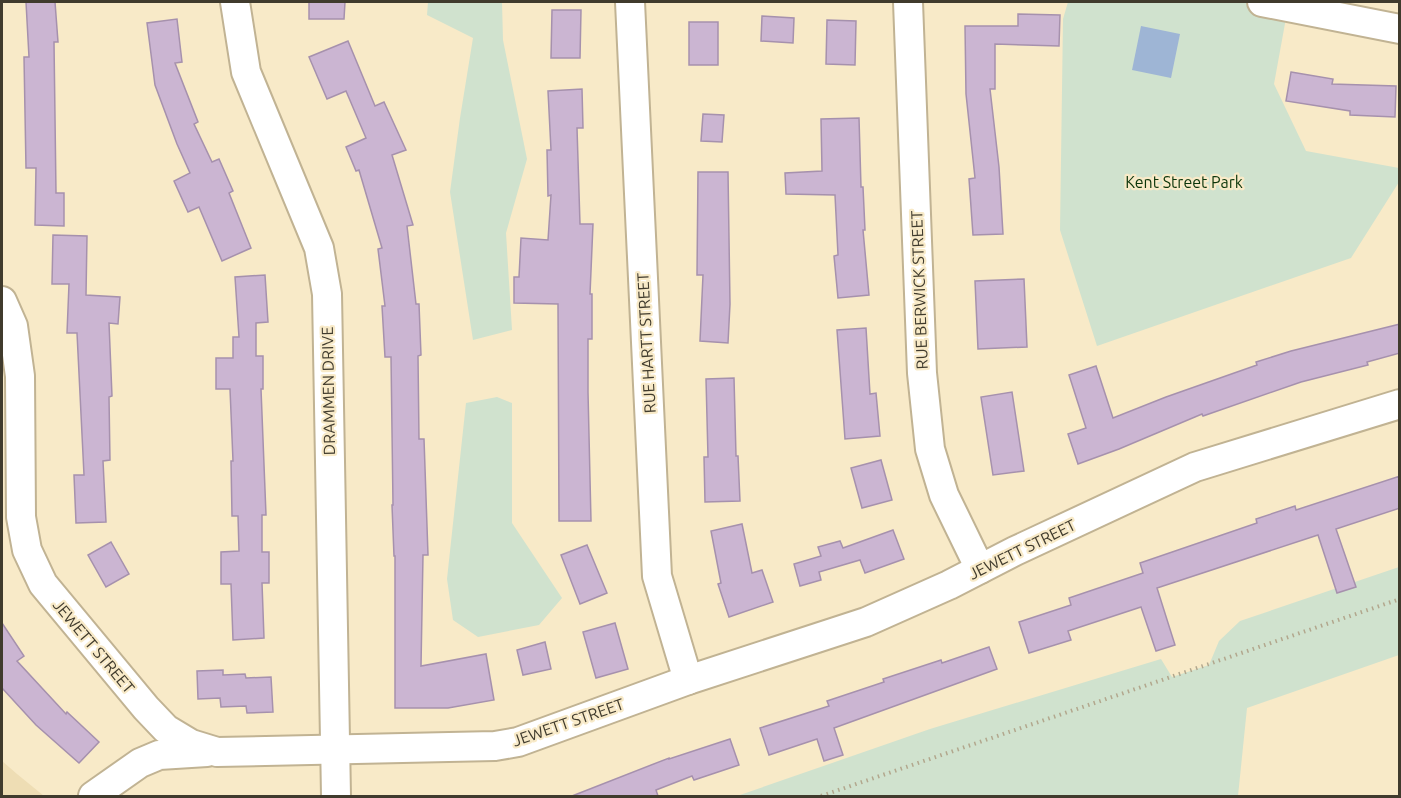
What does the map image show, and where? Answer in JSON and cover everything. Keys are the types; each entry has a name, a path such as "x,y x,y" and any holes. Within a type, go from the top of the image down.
{"street":[{"name":"DRAMMEN DRIVE","path":"235,2 246,72 319,248 327,294 336,796"},
{"name":"RUE HARTT STREET","path":"630,2 657,576 688,680"},
{"name":"RUE BERWICK STREET","path":"908,2 921,358 930,449 944,495 980,569"},
{"path":"1262,2 1400,29"},
{"name":"JEWETT STREET","path":"2,302 13,326 20,376 21,517 27,550 43,584 166,729 191,744 217,752 495,746 518,741 688,680 866,621 1195,467 1400,404"},
{"path":"140,763 150,747 152,729 146,708"},
{"path":"93,796 140,763 159,755 217,752"}],"path":[{"path":"821,796 1400,599"}],"shaded area":[{"path":"2,761 17,774 44,796 2,796"}],"green space":[{"path":"428,2 502,2 503,40 527,159 506,233 512,330 473,340 450,192 473,38 427,15"},
{"name":"Kent Street Park","path":"1068,2 1262,2 1288,7 1274,84 1306,151 1399,168 1399,182 1351,258 1097,346 1060,230 1063,19"},
{"path":"497,397 512,403 512,523 562,598 539,625 478,637 453,620 447,579 466,403"},
{"path":"1399,567 1399,655 1247,708 1238,796 737,796 930,729 1161,659 1172,677 1209,665 1219,641 1240,621"}],"water":[{"path":"1141,26 1180,34 1171,78 1132,70"}],"building":[{"path":"26,2 55,2 58,42 54,42 56,193 64,193 64,226 35,225 36,168 26,168 24,57 29,57"},
{"path":"309,2 345,2 344,19 309,19"},
{"path":"552,10 581,10 580,58 551,58"},
{"path":"1018,14 1060,15 1059,46 995,44 995,89 990,89 999,167 1003,234 973,235 969,179 975,178 966,94 965,26 1018,26"},
{"path":"762,16 794,18 793,43 761,41"},
{"path":"177,19 182,62 175,63 198,122 194,124 212,162 219,159 233,191 229,193 251,248 222,261 199,207 188,212 174,181 190,173 155,85 147,23"},
{"path":"827,20 856,21 855,65 826,64"},
{"path":"689,22 718,22 718,65 689,65"},
{"path":"348,41 375,106 384,102 406,150 392,155 413,225 407,226 416,304 419,304 421,355 418,356 419,439 424,439 428,555 423,555 421,666 486,654 494,700 448,708 395,708 391,357 385,357 382,306 385,306 378,249 382,248 359,170 356,171 346,147 366,138 346,91 327,99 309,57"},
{"path":"1291,72 1333,79 1332,84 1396,86 1395,117 1350,115 1350,111 1286,101"},
{"path":"582,89 583,128 577,128 580,224 593,224 590,294 592,294 592,339 588,339 591,521 559,521 558,304 514,303 514,277 519,277 521,238 548,240 551,195 548,196 547,150 551,150 548,91"},
{"path":"703,114 724,115 722,142 701,141"},
{"path":"859,118 865,230 863,230 869,295 838,298 834,256 838,255 835,195 786,194 785,173 822,171 821,119"},
{"path":"698,172 728,172 730,304 728,343 700,341 703,275 697,275"},
{"path":"53,235 87,236 86,295 120,297 118,324 109,323 112,396 109,397 110,460 103,461 106,522 76,523 74,475 84,475 77,333 67,333 69,284 52,284"},
{"path":"265,275 268,322 256,323 256,356 263,356 263,389 261,389 266,515 262,515 262,552 269,552 269,583 262,583 264,638 233,640 231,584 221,584 221,552 239,551 238,516 232,516 231,461 233,461 230,389 216,389 216,358 233,358 233,337 239,337 235,277"},
{"path":"1024,279 1027,347 978,349 975,281"},
{"path":"1400,324 1400,353 1367,362 1368,365 1301,382 1203,416 1202,414 1078,464 1068,434 1086,428 1069,375 1096,366 1113,418 1257,365 1256,362"},
{"path":"866,328 870,394 876,393 880,436 845,439 837,330"},
{"path":"734,378 736,456 738,456 740,501 705,502 704,457 708,457 706,379"},
{"path":"1012,392 1024,471 993,475 981,397"},
{"path":"881,460 892,500 862,508 851,468"},
{"path":"1400,476 1400,508 1336,529 1356,587 1337,593 1318,535 1157,588 1175,645 1156,651 1141,607 1068,631 1071,640 1029,653 1019,622 1071,605 1069,598 1143,573 1140,563 1257,523 1256,519 1295,506 1296,510"},
{"path":"742,524 752,573 762,570 773,602 729,617 718,584 721,583 711,531"},
{"path":"893,530 904,559 865,573 860,560 819,572 821,580 800,586 794,564 821,556 818,547 840,541 843,548"},
{"path":"111,542 129,574 106,587 88,555"},
{"path":"587,545 607,593 580,604 561,555"},
{"path":"2,623 24,656 17,661 66,714 67,712 99,742 79,763 36,725 2,688"},
{"path":"615,623 628,669 596,678 583,632"},
{"path":"545,642 551,669 523,675 517,650"},
{"path":"989,647 997,669 834,728 843,755 824,761 817,739 769,755 760,728 829,706 827,701 884,682 883,679"},
{"path":"223,670 223,675 245,674 246,678 271,677 273,712 247,713 246,706 221,707 220,698 198,699 197,671"},
{"path":"730,739 739,765 694,780 692,776 656,790 658,796 572,796 669,758"}]}
